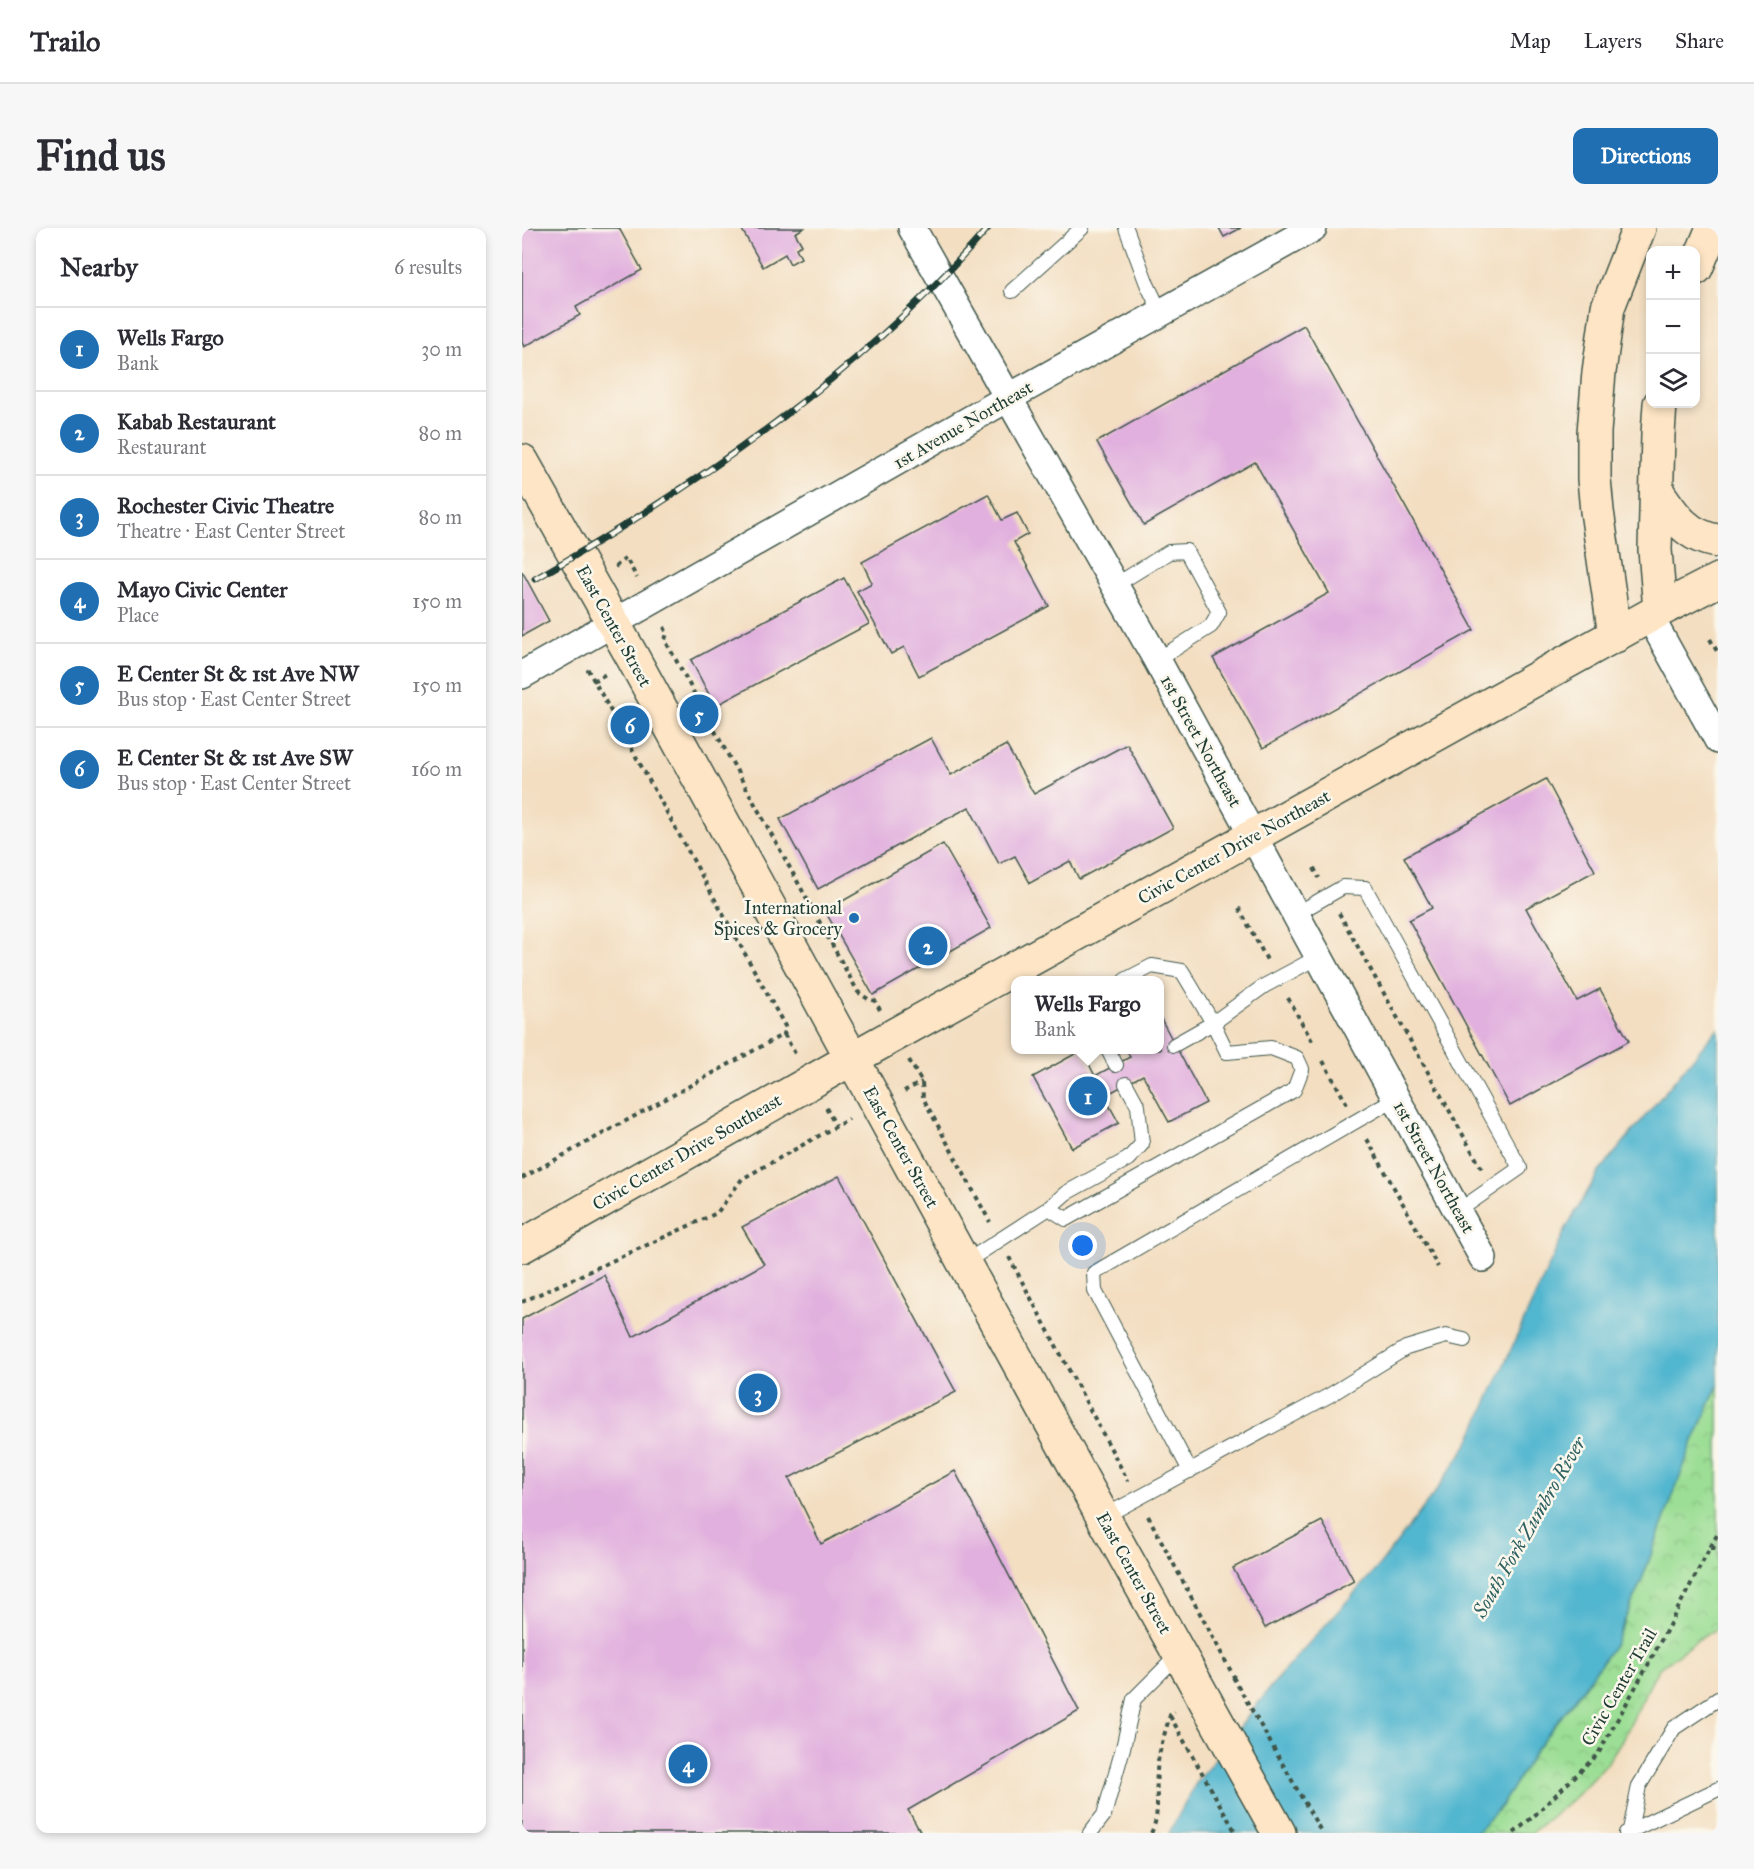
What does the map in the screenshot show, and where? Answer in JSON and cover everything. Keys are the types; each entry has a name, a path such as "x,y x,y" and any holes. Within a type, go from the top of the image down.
{"main road":[{"path":"1615,636 1597,512 1594,432 1608,307 1639,228"},
{"path":"1700,257 1713,228"},
{"path":"1655,614 1660,408"},
{"name":"East Center Street","path":"522,461 1279,1833"},
{"path":"1657,491 1675,519 1694,533 1718,541"},
{"name":"Civic Center Drive Northeast","path":"1023,973 1254,836 1718,580"},
{"name":"Civic Center Drive Northeast","path":"853,1058 1011,979"},
{"name":"Civic Center Drive Southeast","path":"522,1246 853,1058"}],"street":[{"name":"1st Street Northeast","path":"912,228 1157,660 1483,1258"},
{"name":"1st Avenue Northeast","path":"522,675 1008,398 1313,228"},
{"path":"1655,614 1718,740"}],"lane":[{"path":"1012,291 1082,228"},
{"path":"1126,228 1147,284 1161,313"},
{"path":"1114,586 1169,552 1185,550 1219,612 1211,626 1157,660"},
{"path":"1296,914 1343,886 1365,888 1520,1168 1458,1212"},
{"path":"1174,1045 1213,1023 1264,986 1320,956"},
{"path":"1049,1208 1066,1220 1294,1090 1302,1069 1297,1058 1271,1048 1227,1052 1213,1023 1182,971 1152,966 1134,976"},
{"path":"1110,1054 1116,1065"},
{"path":"964,1263 1049,1208 1066,1193 1128,1159 1142,1144 1138,1106 1126,1084"},
{"path":"1190,1471 1095,1291 1094,1273 1396,1098"},
{"path":"1103,1517 1330,1395 1406,1348 1446,1336 1464,1340"},
{"path":"1090,1833 1104,1815 1134,1699 1179,1654"},
{"path":"1628,1831 1639,1786 1674,1728 1718,1699"},
{"path":"1628,1831 1718,1789"}],"path":[{"path":"1710,639 1718,653"},
{"path":"665,640 858,992"},
{"path":"522,1178 784,1034 786,1028 593,681"},
{"path":"1314,868 1493,1188"},
{"path":"1239,908 1317,1050"},
{"path":"1323,1060 1438,1267"},
{"path":"922,1082 923,1098 1234,1677"},
{"path":"522,1302 717,1213 742,1179 836,1126"},
{"name":"Civic Center Trail","path":"1514,1833 1536,1815 1598,1754 1718,1533"},
{"path":"1711,1548 1718,1548"},
{"path":"1248,1702 1322,1833"},
{"path":"1151,1833 1157,1822 1157,1770 1170,1715 1236,1833"}],"green space":[{"path":"1718,1385 1718,1628 1658,1669 1624,1737 1607,1763 1573,1799 1531,1833 1476,1833 1501,1806 1537,1748 1614,1645 1641,1582 1692,1444"}],"water":[{"name":"South Fork Zumbro River","path":"1718,1028 1718,1385 1692,1444 1641,1582 1614,1645 1537,1748 1501,1806 1476,1833 1169,1833 1195,1785 1280,1675 1379,1566 1436,1491 1468,1444 1567,1226 1599,1172"}],"building":[{"path":"522,228 619,228 642,270 576,307 580,315 524,347 522,342"},
{"path":"741,228 804,228 795,233 802,245 796,248 801,258 790,264 785,254 763,267"},
{"path":"1219,228 1241,228 1224,237"},
{"path":"1304,325 1474,630 1263,748 1213,658 1329,593 1255,462 1144,525 1097,442"},
{"path":"988,494 1002,520 1017,513 1028,534 1014,542 1049,606 919,676 904,647 891,654 857,591 872,583 862,562"},
{"path":"522,571 549,621 522,636"},
{"path":"844,578 869,624 715,706 691,660"},
{"path":"931,738 951,775 1006,745 1034,794 1127,744 1173,828 1079,879 1070,861 1030,883 1015,856 999,864 969,807 818,889 780,819"},
{"path":"1546,779 1595,871 1526,908 1577,1001 1600,989 1629,1041 1510,1106 1409,920 1432,908 1404,857"},
{"path":"943,844 991,928 873,995 825,911"},
{"path":"1164,1024 1206,1103 1169,1122 1143,1075 1104,1096 1119,1123 1072,1148 1033,1077 1075,1054 1084,1054 1095,1076 1130,1057 1128,1054 1164,1054"},
{"path":"839,1176 956,1392 789,1478 821,1544 955,1471 1079,1711 908,1810 921,1833 522,1833 522,1319 604,1275 633,1337 764,1264 742,1227"},
{"path":"1322,1521 1354,1581 1265,1628 1233,1568"}],"railway":[{"path":"535,579 658,504 777,422 887,331 939,281 988,228"}],"place":[{"name":"E Center St & 1st Ave NW","path":"699,714"},
{"name":"E Center St & 1st Ave SW","path":"630,725"},
{"name":"International Spices & Grocery","path":"854,918"},
{"name":"Kabab Restaurant","path":"928,946"},
{"name":"Wells Fargo","path":"1088,1096"},
{"name":"Rochester Civic Theatre","path":"758,1393"},
{"name":"Mayo Civic Center","path":"688,1764"}]}
